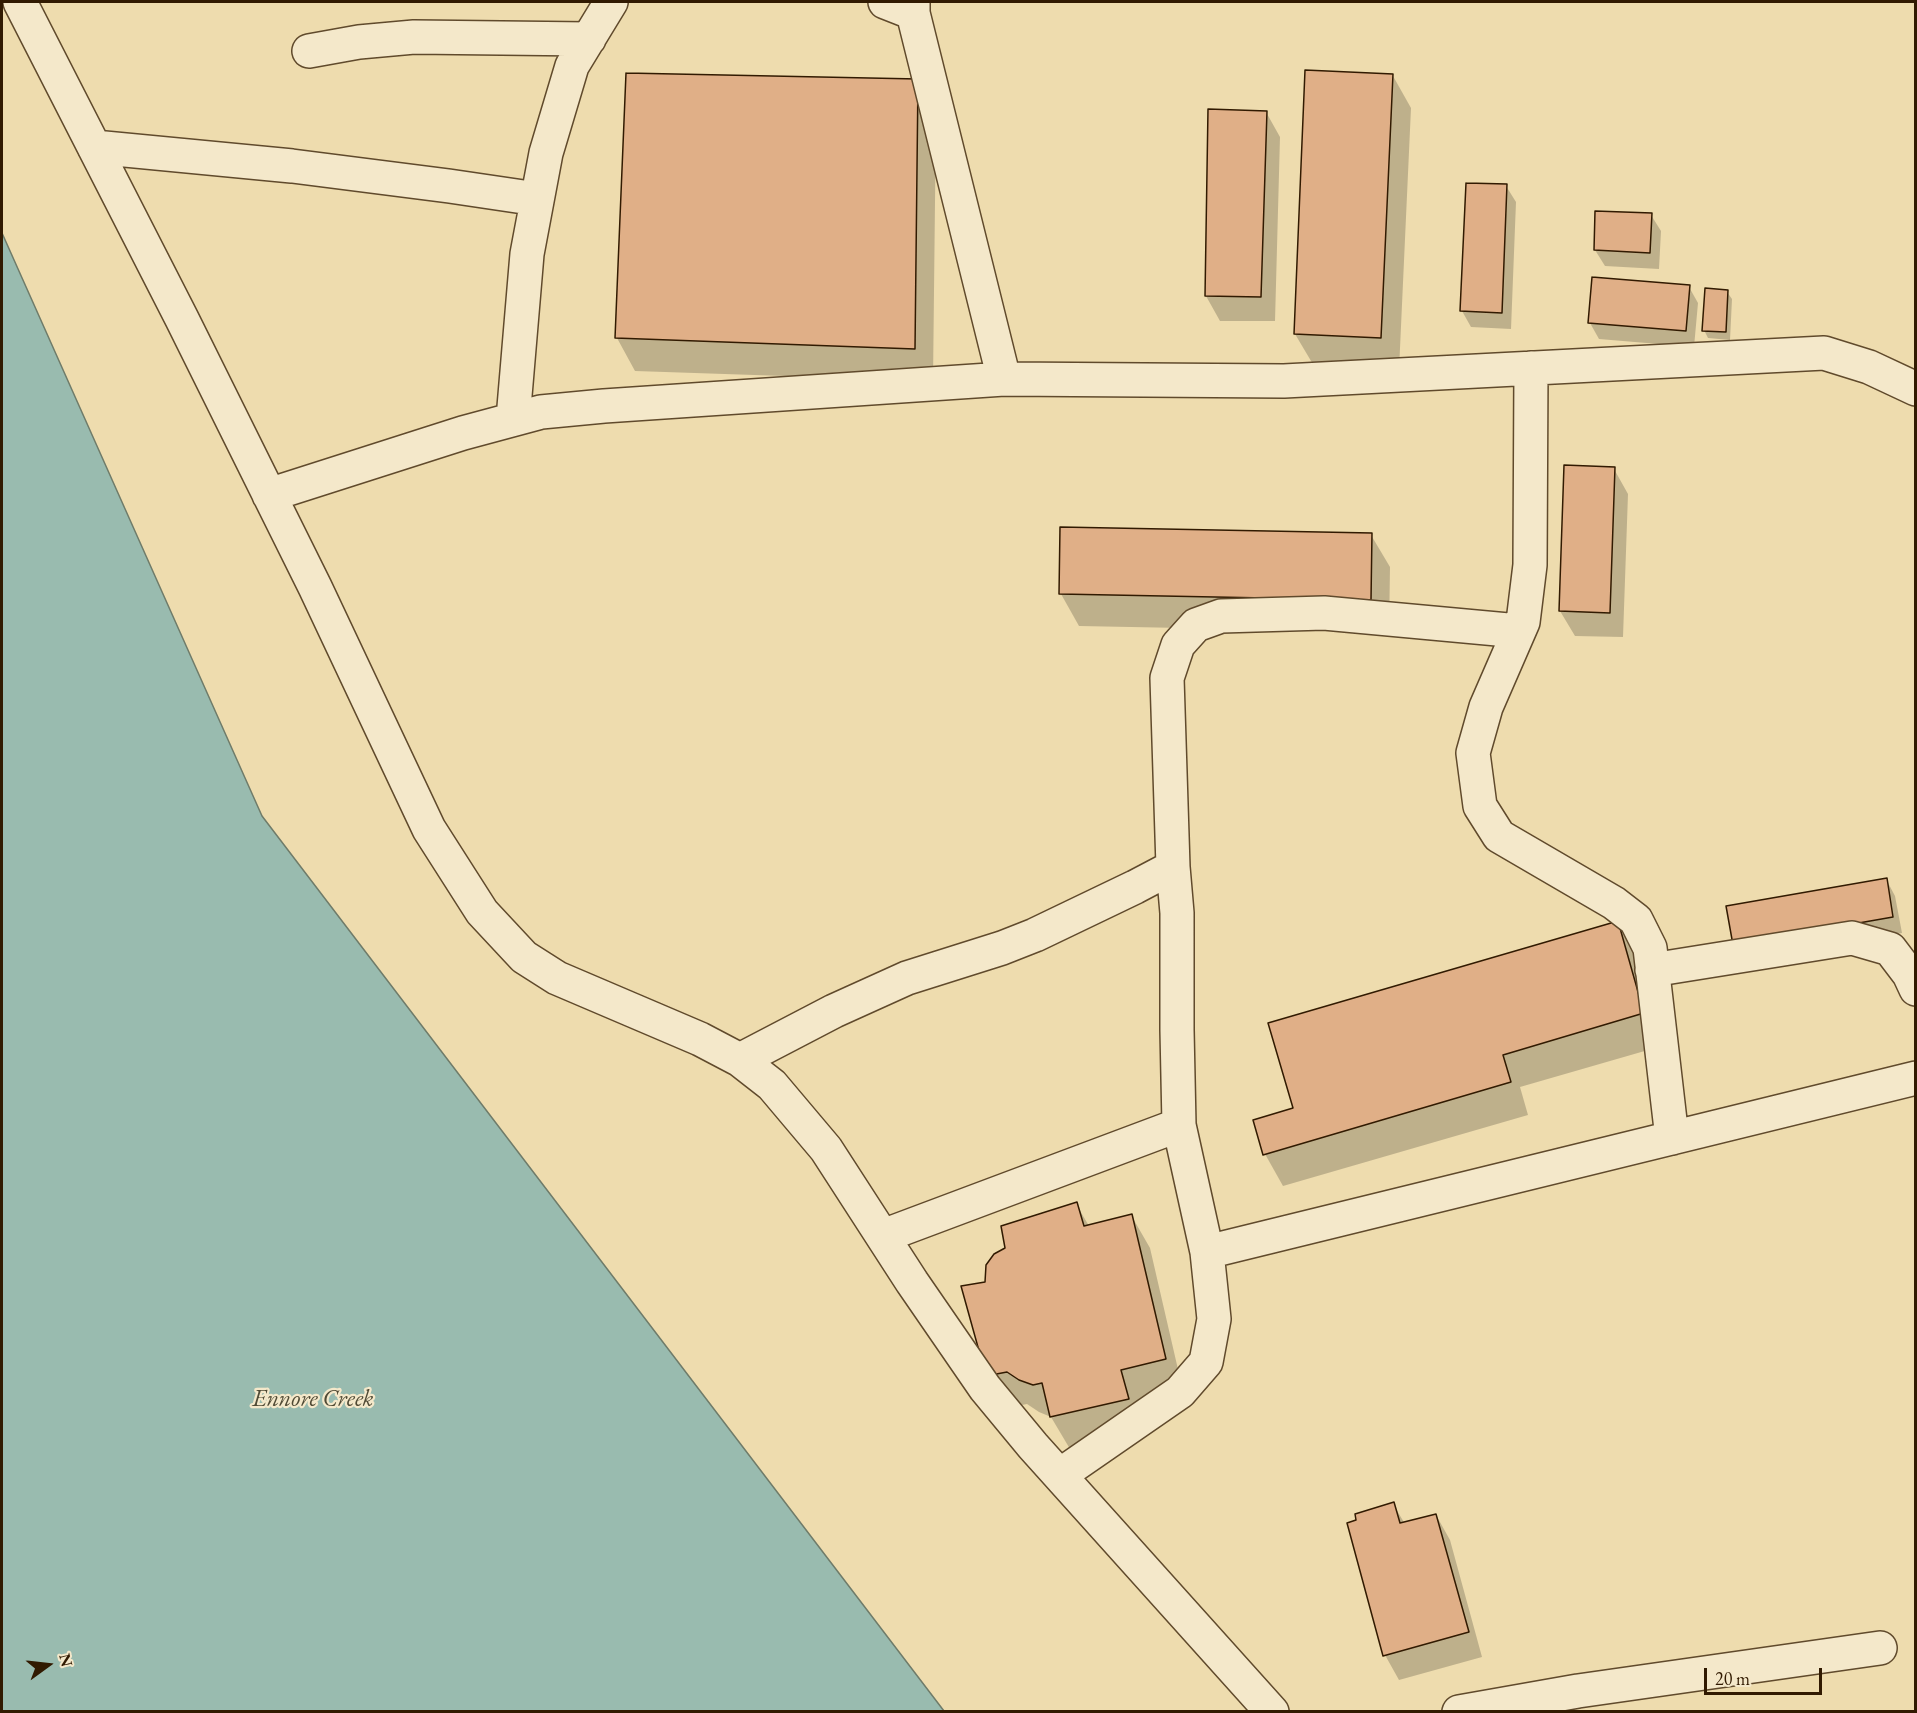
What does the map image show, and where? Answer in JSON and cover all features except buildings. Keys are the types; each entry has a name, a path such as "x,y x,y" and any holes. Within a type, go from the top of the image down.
{"lane":[{"path":"20,2 269,495 429,829 482,912 524,957 557,978 700,1039 740,1060 772,1084 826,1149 985,1389 1272,1712"},
{"path":"513,420 527,254 546,153 572,66 611,2"},
{"path":"904,5 1004,379"},
{"path":"309,51 359,42 414,37 589,39"},
{"path":"94,147 292,166 537,199"},
{"path":"269,495 463,433 541,412 1004,379 1284,381 1824,352 1869,367 1916,389"},
{"path":"1531,368 1530,565 1522,622 1486,707 1473,753 1480,806 1499,836 1614,903 1636,920 1650,948 1672,1138"},
{"path":"1060,1475 1180,1392 1206,1362 1214,1318 1207,1252 1179,1125 1176,1030 1177,913 1173,867 1167,678 1178,645 1196,624 1221,616 1324,613 1519,631"},
{"path":"740,1060 834,1011 907,978 1035,935 1135,888 1173,867"},
{"path":"1652,970 1852,938 1890,949 1909,974 1916,988"},
{"path":"1207,1252 1916,1078"},
{"path":"883,1236 1179,1125"},
{"path":"1459,1712 1578,1691 1880,1648"}],"water":[{"name":"Ennore Creek","path":"2,233 262,816 944,1711 2,1711"}]}
